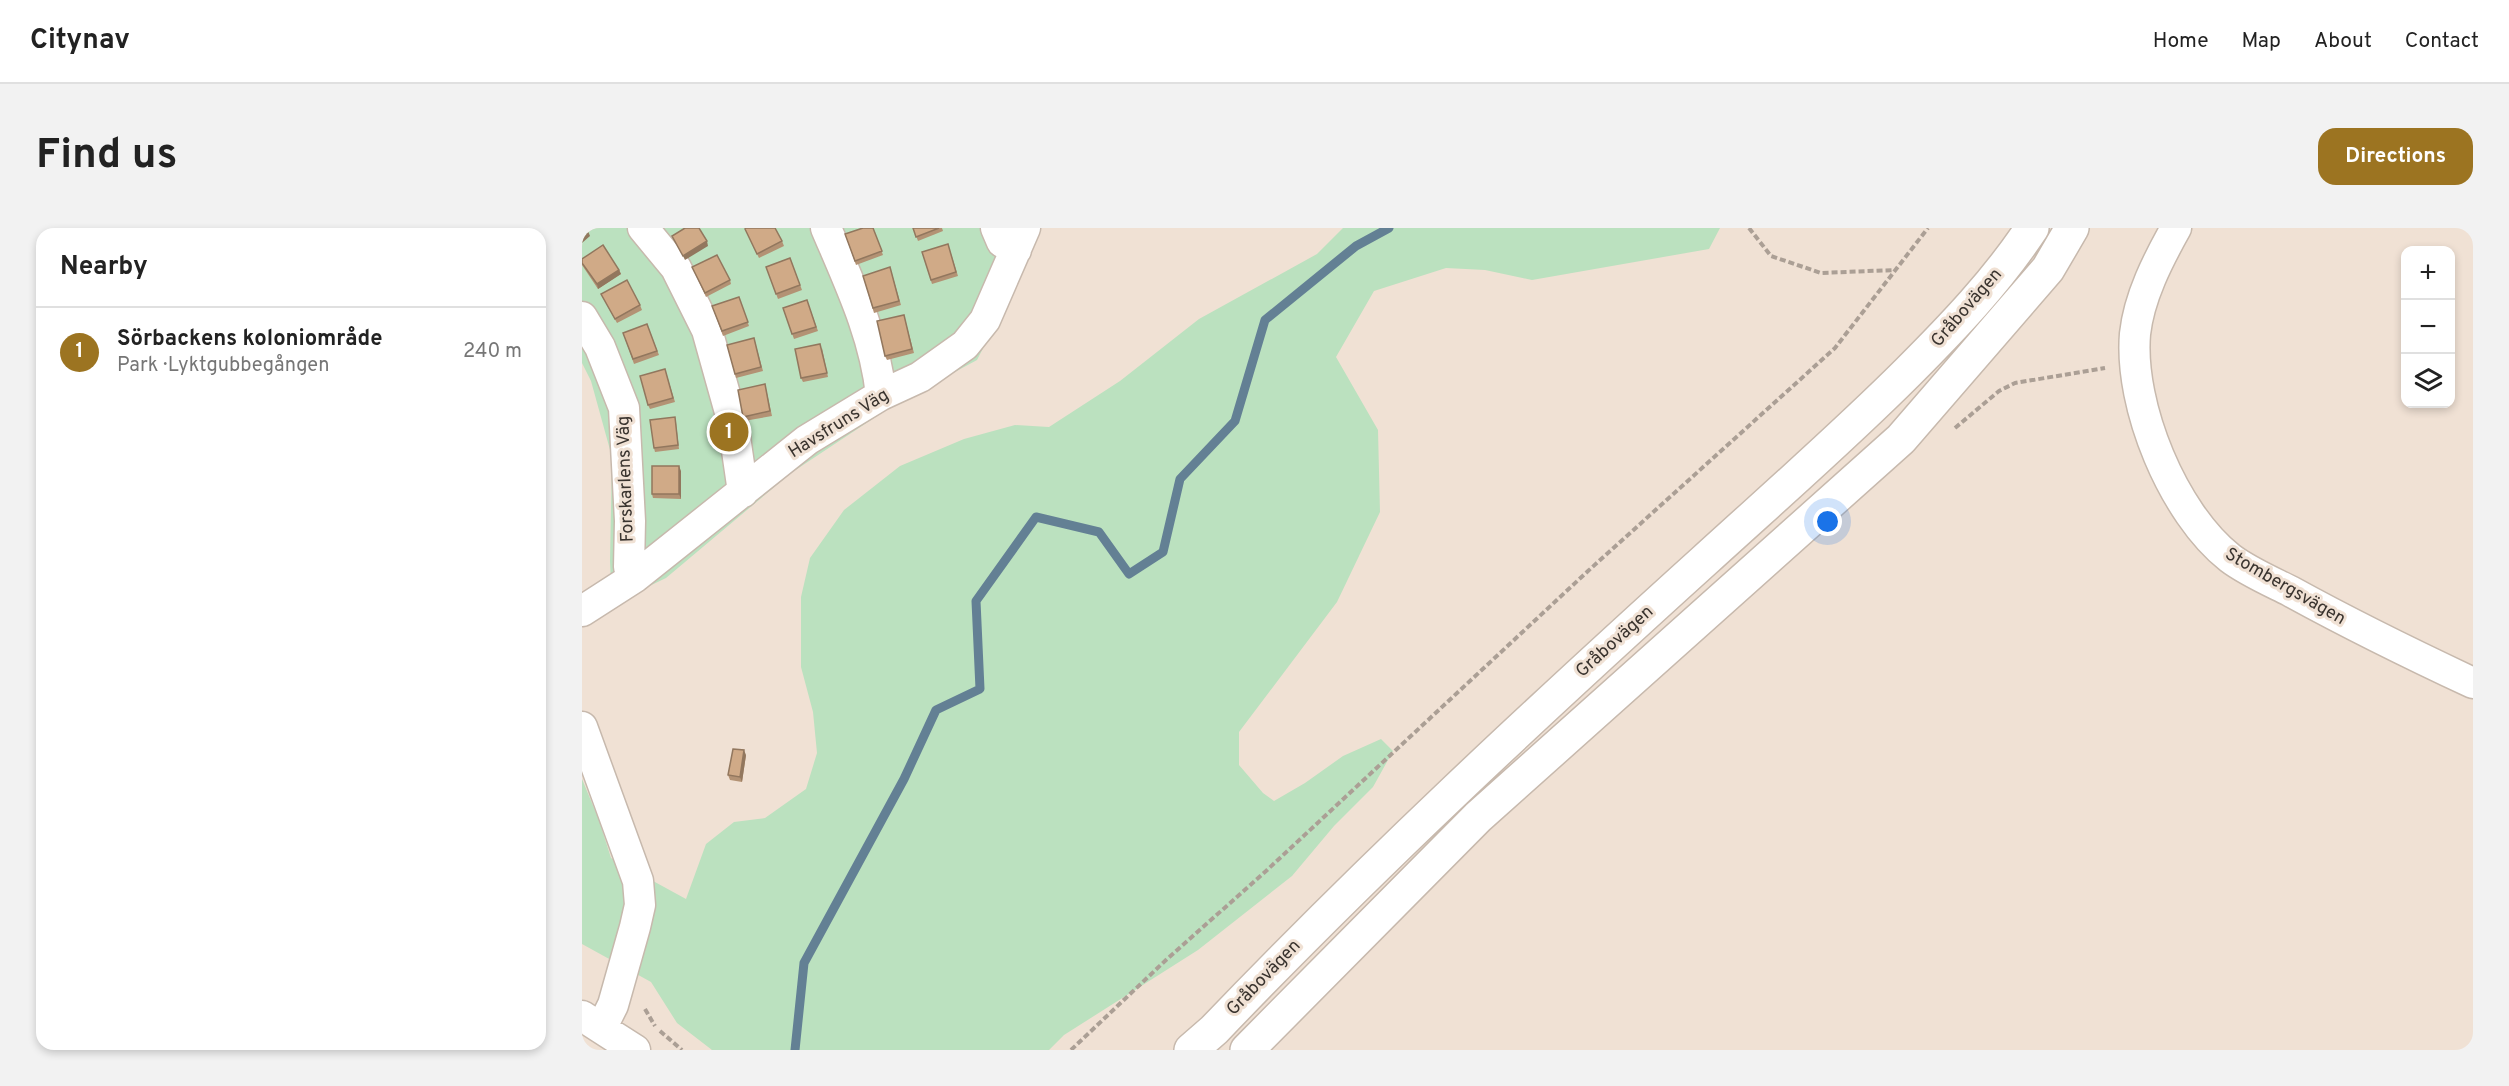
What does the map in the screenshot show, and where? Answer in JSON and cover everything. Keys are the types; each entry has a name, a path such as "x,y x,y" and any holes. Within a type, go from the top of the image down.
{"main road":[{"name":"Gråbovägen","path":"1191,1050 1215,1030 1364,876 1551,699 1873,406 1958,322 2018,249 2031,228"},
{"name":"Gråbovägen","path":"1247,1050 1478,817 1900,439 2048,268 2072,228"}],"street":[{"path":"644,228 676,268 707,330 733,423 743,492"},
{"path":"826,228 859,307 879,369 881,395"},
{"path":"996,228 1002,242 1021,239"},
{"name":"Stombergsvägen","path":"2176,228 2160,256 2144,298 2135,333 2135,364 2139,392 2155,447 2174,491 2208,537 2230,558 2358,629 2473,683"},
{"name":"Havsfruns Väg","path":"582,611 635,577 807,440 881,395 920,376 965,345 985,320 1021,239"},
{"name":"Forskarlens Väg","path":"582,317 600,347 624,408 630,521 629,567 635,577"},
{"path":"582,727 638,881 640,904 613,1005 592,1021 635,1050"}],"path":[{"path":"1749,228 1771,256 1821,273 1896,270"},
{"path":"1071,1050 1588,571 1835,348 1928,228"},
{"path":"1953,431 1999,390 2015,382 2135,364"},
{"path":"618,987 642,994 645,1012 657,1028 682,1050"}],"green space":[{"path":"582,228 1039,228 1013,290 977,360 892,406 791,473 666,578 612,604 610,561 612,457 591,381 582,363"},
{"path":"1343,228 1720,228 1709,249 1532,280 1485,270 1446,268 1374,291 1336,357 1378,430 1380,512 1337,602 1239,732 1239,765 1263,793 1274,801 1305,783 1343,756 1381,739 1393,751 1373,787 1334,826 1292,876 1198,950 1064,1035 1049,1050 712,1050 677,1023 651,982 582,944 582,779 599,820 611,858 686,899 706,844 734,822 765,818 806,789 817,753 813,712 801,667 801,597 810,558 844,510 900,466 964,439 1015,425 1049,427 1120,381 1199,319 1317,254"}],"building":[{"path":"582,228 588,231 582,237"},
{"path":"685,228 699,228 707,241 683,256 672,236"},
{"path":"746,228 775,228 782,241 757,254"},
{"path":"863,228 873,228 882,251 855,261 845,234"},
{"path":"913,228 939,228 916,237"},
{"path":"948,244 956,272 931,280 922,252"},
{"path":"603,245 619,270 597,284 582,263 582,259"},
{"path":"717,255 730,280 705,293 692,267"},
{"path":"790,258 800,285 776,294 766,267"},
{"path":"890,267 899,301 873,308 863,276"},
{"path":"627,280 640,305 615,319 601,294"},
{"path":"739,297 748,322 722,331 712,306"},
{"path":"807,300 816,327 792,334 783,308"},
{"path":"904,315 912,349 885,356 877,321"},
{"path":"647,324 657,351 633,359 623,333"},
{"path":"754,338 761,367 735,374 727,345"},
{"path":"820,344 827,373 801,378 795,349"},
{"path":"665,369 673,398 648,405 640,376"},
{"path":"765,384 770,411 743,417 738,390"},
{"path":"675,417 678,445 654,448 650,420"},
{"path":"652,466 679,466 679,494 652,494"},
{"path":"733,749 744,750 740,777 728,775"}],"waterway":[{"path":"795,1050 804,963 904,779 936,710 980,689 976,601 1036,517 1099,532 1129,574 1163,552 1180,479 1235,421 1265,320 1356,246 1389,228"}],"place":[{"name":"Sörbackens koloniområde","path":"729,432"}]}
